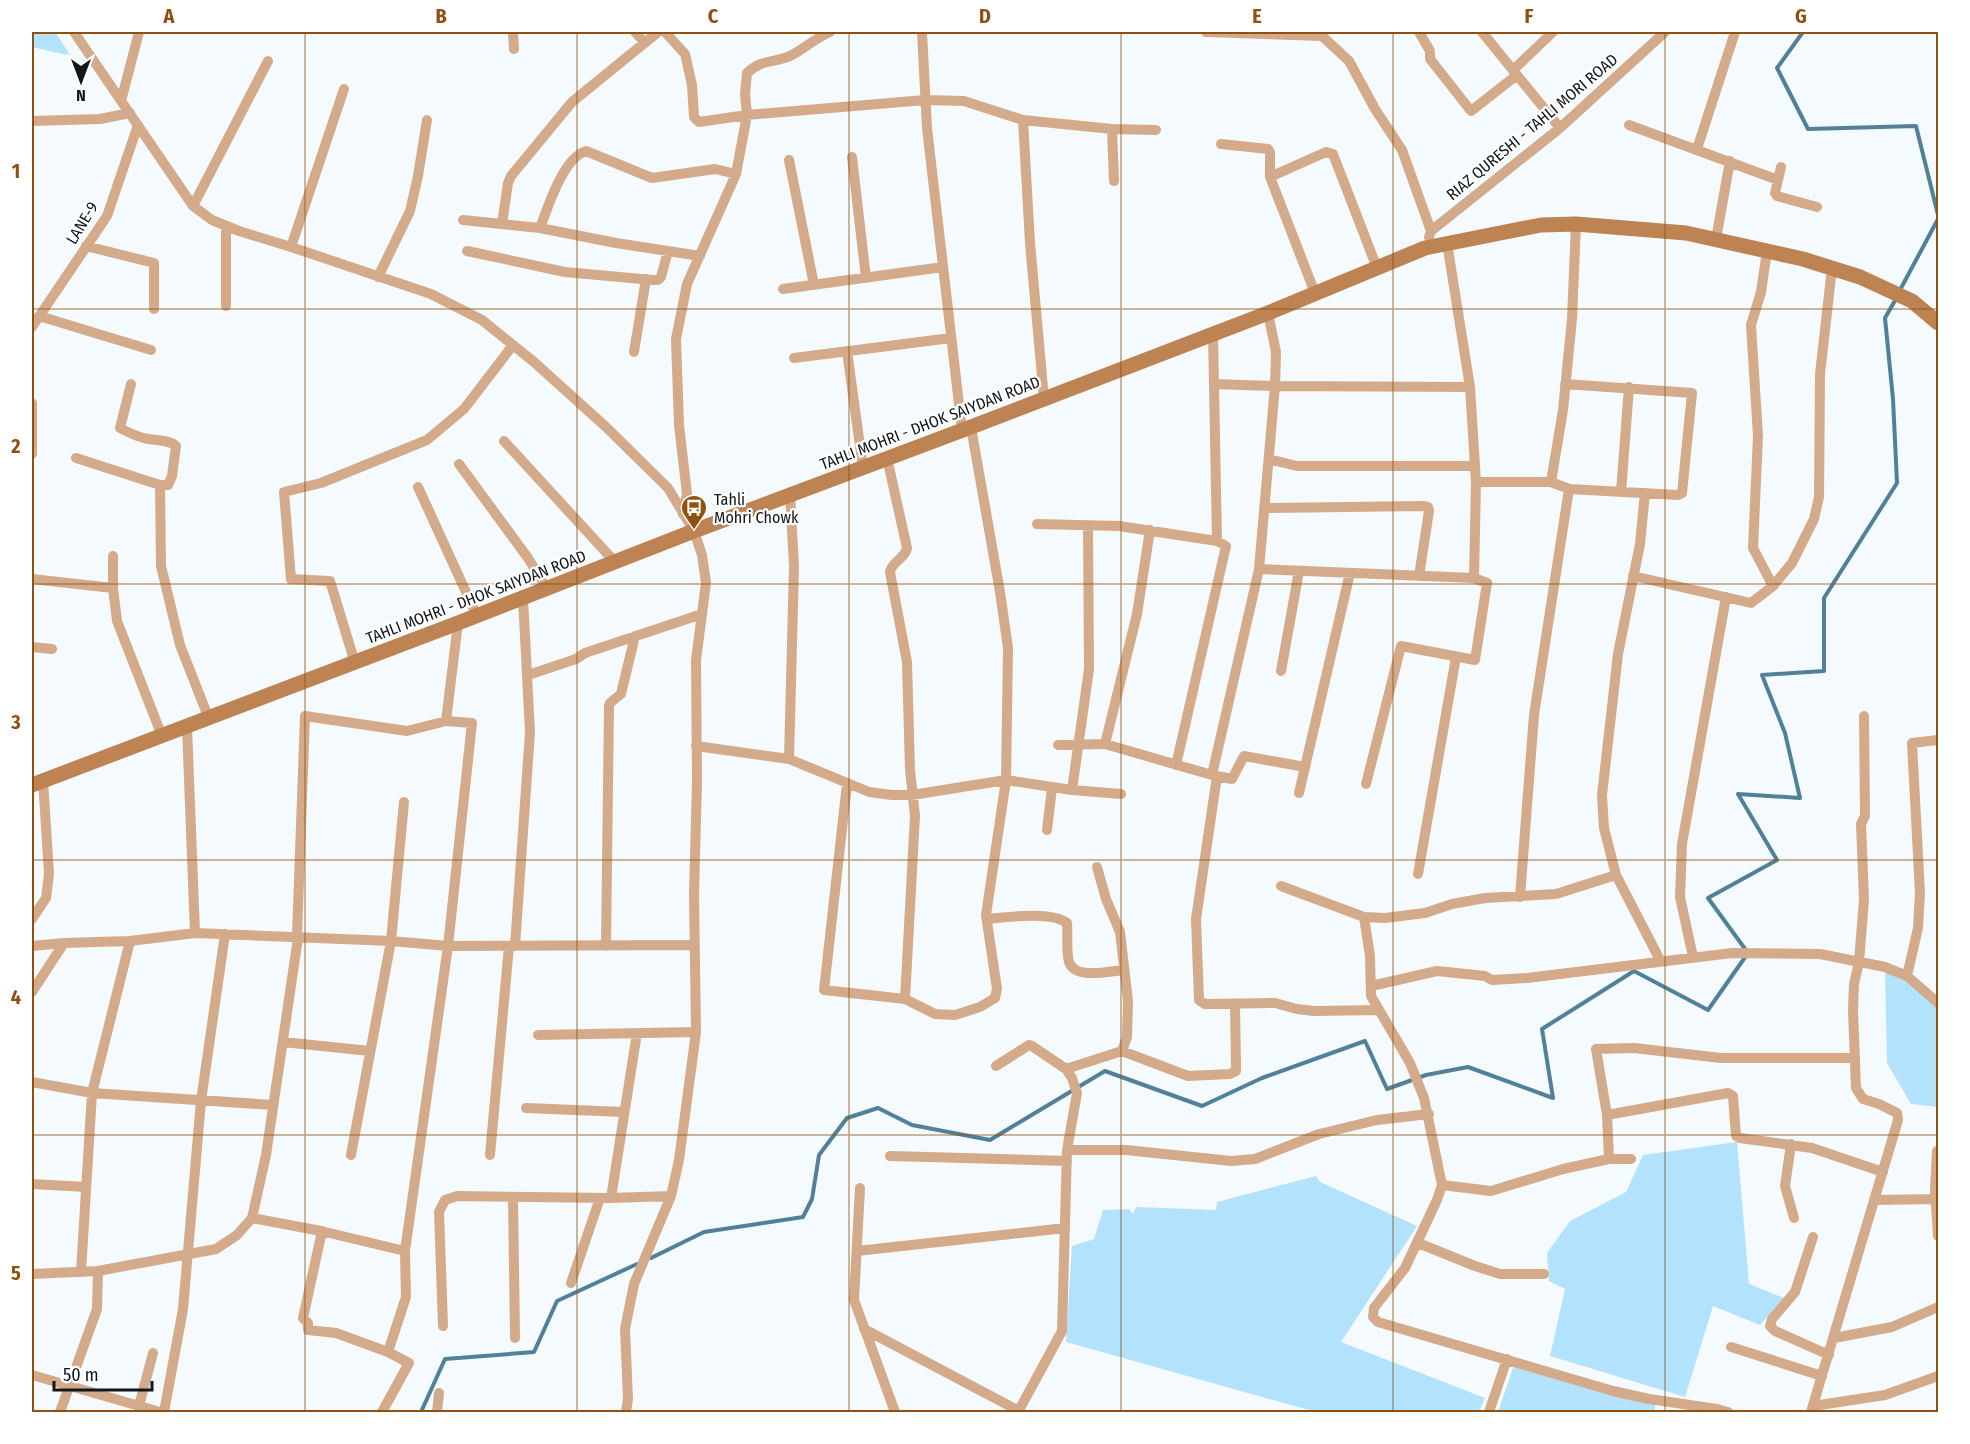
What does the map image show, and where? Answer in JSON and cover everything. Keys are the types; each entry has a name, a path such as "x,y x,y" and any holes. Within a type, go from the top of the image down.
{"street":[{"path":"74,32 193,206 226,226 431,294 482,320 622,442 668,488 694,531 702,555 706,583 696,660 696,1032 679,1160 671,1196 634,1284 625,1329 628,1399 626,1413"},
{"path":"121,101 140,32"},
{"path":"513,32 514,49"},
{"path":"635,32 645,43"},
{"path":"502,224 507,188 572,102 658,32"},
{"path":"665,32 685,54 692,85 693,117 699,122 747,115 925,100 964,101 1023,120 1112,129 1156,130"},
{"path":"683,514 687,494 679,425 676,339 687,284 736,174 747,115 745,94 747,73 756,64 793,55 816,38 830,32"},
{"path":"847,784 824,990 905,999 935,1014 955,1015 980,1007 995,998 997,989 987,919 1006,780 1008,648 998,580 951,338 925,100 922,32"},
{"path":"1206,32 1324,34 1349,61 1375,109 1402,150 1431,231 1425,248"},
{"path":"1419,32 1430,51 1430,59 1471,111 1515,72 1553,32"},
{"path":"1482,32 1560,128"},
{"name":"RIAZ QURESHI - TAHLI MORI ROAD","path":"1431,231 1560,128 1665,32"},
{"path":"1696,149 1735,32"},
{"path":"193,206 268,61"},
{"path":"291,247 344,89"},
{"path":"32,121 100,119 130,113"},
{"path":"378,277 410,211 418,176 426,120"},
{"path":"1023,120 1030,243 1044,399"},
{"path":"1629,124 1778,180"},
{"name":"LANE-9","path":"32,327 107,216 138,125"},
{"path":"1112,129 1114,181"},
{"path":"1221,144 1268,149 1270,152 1270,177 1315,293"},
{"path":"540,228 554,191 568,165 581,152 586,151 652,178 716,169 736,174"},
{"path":"1270,177 1326,152 1333,154 1377,268"},
{"path":"852,157 866,278"},
{"path":"789,160 814,285"},
{"path":"1716,240 1730,161"},
{"path":"1781,167 1775,193 1777,196 1817,207"},
{"path":"463,220 540,228 700,256"},
{"path":"1551,482 1572,319 1576,224"},
{"name":"TAHLI MOHRI - DHOK SAIYDAN ROAD","path":"38,782 209,719 694,531 1268,313 1425,248 1541,225 1576,224 1686,233 1767,251 1860,277 1912,301 1938,323"},
{"path":"226,226 226,306"},
{"path":"1447,243 1470,387 1476,482 1474,578"},
{"path":"86,246 154,263 154,309"},
{"path":"467,251 565,272 658,280 661,277 668,251"},
{"path":"1767,251 1761,292 1751,325 1758,436 1753,548 1773,586"},
{"path":"783,289 942,267"},
{"path":"1633,576 1751,603 1773,586 1792,563 1814,519 1819,497 1820,374 1832,268"},
{"path":"634,352 646,279"},
{"path":"1268,313 1276,352 1275,386 1259,569 1214,776 1196,919 1199,1000 1205,1004 1275,1003 1314,1011 1379,1010"},
{"path":"39,316 151,350"},
{"path":"1213,334 1217,541"},
{"path":"794,358 951,338"},
{"path":"355,663 330,581 291,579 284,492 321,483 426,440 464,409 513,345"},
{"path":"847,351 863,468"},
{"path":"76,458 160,484 168,484 172,476 176,446 168,441 131,435 120,428 131,384"},
{"path":"1214,384 1470,387"},
{"path":"1476,482 1551,482 1569,489 1678,495 1682,493 1692,395 1689,391 1565,384"},
{"path":"1621,492 1629,387"},
{"path":"32,403 32,454"},
{"path":"504,441 615,562"},
{"path":"887,458 908,548 890,572 908,662 910,770 915,816 905,999"},
{"path":"1269,459 1297,466 1475,466"},
{"path":"459,464 528,558 547,589"},
{"path":"160,484 161,566 180,645 209,719"},
{"path":"417,487 477,616"},
{"path":"1520,897 1534,715 1569,489"},
{"path":"1645,493 1640,544 1618,654 1602,795 1604,828 1616,876 1660,960"},
{"path":"789,759 794,566 790,495"},
{"path":"1264,508 1428,507 1419,576"},
{"path":"1037,524 1119,526 1217,541 1226,546 1176,765"},
{"path":"1072,790 1089,669 1088,526"},
{"path":"1105,744 1137,614 1150,530"},
{"path":"113,556 112,588 117,621 162,736"},
{"path":"1259,569 1474,578 1487,583 1475,660 1401,646 1366,784"},
{"path":"1281,671 1299,571"},
{"path":"1299,793 1350,573"},
{"path":"32,579 112,588"},
{"path":"1693,957 1680,897 1682,844 1726,597"},
{"path":"490,1155 512,946 530,732 523,598"},
{"path":"528,675 702,614"},
{"path":"446,720 458,623"},
{"path":"606,946 609,706 621,694 634,636"},
{"path":"32,647 52,649"},
{"path":"1418,874 1456,657"},
{"path":"32,1274 98,1271 216,1250 237,1235 252,1218 266,1155 298,938 305,716 406,731 446,720 472,723 448,946 405,1251 406,1297 388,1352"},
{"path":"1864,716 1865,816 1861,824 1864,899 1859,962 1854,984 1856,1088 1863,1099 1897,1113 1898,1120 1812,1409 1885,1395 1938,1376"},
{"path":"187,727 195,933"},
{"path":"1907,976 1918,928 1920,893 1912,743 1938,740"},
{"path":"1058,745 1105,744 1214,776 1232,779 1244,756 1305,766"},
{"path":"696,746 789,759 869,792 892,795 912,795 1006,780 1052,788 1121,794"},
{"path":"32,919 46,898 49,874 38,782"},
{"path":"1047,830 1052,788"},
{"path":"351,1155 391,941 404,802"},
{"path":"1097,867 1106,899 1120,932 1128,1001 1127,1037 1122,1051"},
{"path":"1281,886 1364,917 1385,918 1415,914 1485,898 1556,894 1616,876"},
{"path":"987,919 1018,916 1061,918 1067,923 1069,962 1073,969 1083,973 1124,970"},
{"path":"1364,917 1370,956 1371,996 1410,1063 1424,1098 1442,1185 1405,1268 1374,1308 1372,1317 1378,1322 1613,1391 1649,1400 1717,1409 1728,1413"},
{"path":"32,946 130,941 195,933 391,941 448,946 695,945"},
{"path":"32,1375 162,1413 183,1309 201,1101 225,934"},
{"path":"81,1272 92,1093 130,941"},
{"path":"32,992 64,943"},
{"path":"1371,986 1437,971 1485,976 1492,980 1527,978 1732,953 1820,954 1885,967 1907,976 1938,1003"},
{"path":"1069,1074 1122,1051 1188,1076 1230,1074 1236,1071 1234,1004"},
{"path":"538,1035 696,1032"},
{"path":"571,1283 605,1198 624,1112 637,1033"},
{"path":"283,1042 370,1051"},
{"path":"864,1329 1019,1412 1062,1331 1067,1156 1077,1093 1069,1074 1029,1045 996,1066"},
{"path":"1609,1159 1607,1115 1596,1049 1634,1048 1721,1058 1854,1058"},
{"path":"32,1082 92,1093 273,1105"},
{"path":"1607,1115 1728,1093 1733,1096 1736,1136 1812,1148 1883,1172"},
{"path":"526,1108 624,1112"},
{"path":"890,1156 1067,1156 1126,1150 1231,1161 1255,1159 1319,1134 1377,1120 1429,1114"},
{"path":"1791,1144 1785,1186 1794,1218"},
{"path":"1937,1151 1935,1199 1938,1236"},
{"path":"1442,1185 1491,1191 1563,1169 1609,1159 1630,1159"},
{"path":"32,1184 86,1187"},
{"path":"860,1188 854,1300 895,1413"},
{"path":"443,1326 440,1212 445,1200 457,1196 605,1198 671,1196"},
{"path":"513,1198 515,1338"},
{"path":"1875,1200 1935,1199"},
{"path":"252,1218 322,1231 405,1251"},
{"path":"857,1251 1065,1228"},
{"path":"322,1231 303,1318 309,1323 308,1330 336,1333 388,1352 409,1363 382,1413"},
{"path":"1813,1237 1795,1292 1772,1319 1770,1326 1775,1331 1829,1354"},
{"path":"1418,1243 1500,1274 1544,1274"},
{"path":"60,1413 97,1309 98,1271"},
{"path":"1834,1338 1893,1327 1938,1307"},
{"path":"1731,1347 1822,1376"},
{"path":"139,1406 153,1353"},
{"path":"1489,1413 1507,1359"},
{"path":"436,1413 439,1393"}],"shaded area":[{"path":"32,32 55,32 71,56 32,47"},
{"path":"1885,967 1938,1007 1938,1107 1911,1104 1887,1063"},
{"path":"1737,1142 1749,1284 1784,1298 1760,1325 1713,1306 1685,1397 1550,1356 1565,1289 1549,1281 1547,1253 1570,1221 1626,1192 1643,1155"},
{"path":"1316,1176 1320,1182 1417,1226 1341,1342 1485,1398 1479,1412 1316,1412 1066,1342 1072,1246 1094,1239 1103,1210 1129,1209 1133,1214 1136,1207 1216,1210 1217,1202"},
{"path":"1514,1365 1655,1404 1655,1412 1498,1412"}],"waterway":[{"path":"1803,32 1777,68 1808,129 1916,126 1938,215"},
{"path":"1900,290 1938,219"},
{"path":"651,1258 704,1232 803,1217 812,1199 819,1155 847,1118 878,1108 912,1125 990,1140 1105,1071 1202,1106 1262,1078 1365,1041 1387,1089 1426,1075 1468,1067 1553,1098 1542,1029 1634,971 1708,1010 1748,953 1708,898 1777,860 1738,794 1800,798 1785,733 1762,675 1824,671 1824,598 1897,483 1893,399 1885,318 1897,297"},
{"path":"421,1412 445,1359 534,1352 557,1301 637,1264"}],"place":[{"name":"Tahli Mohri Chowk","path":"694,531"}]}
